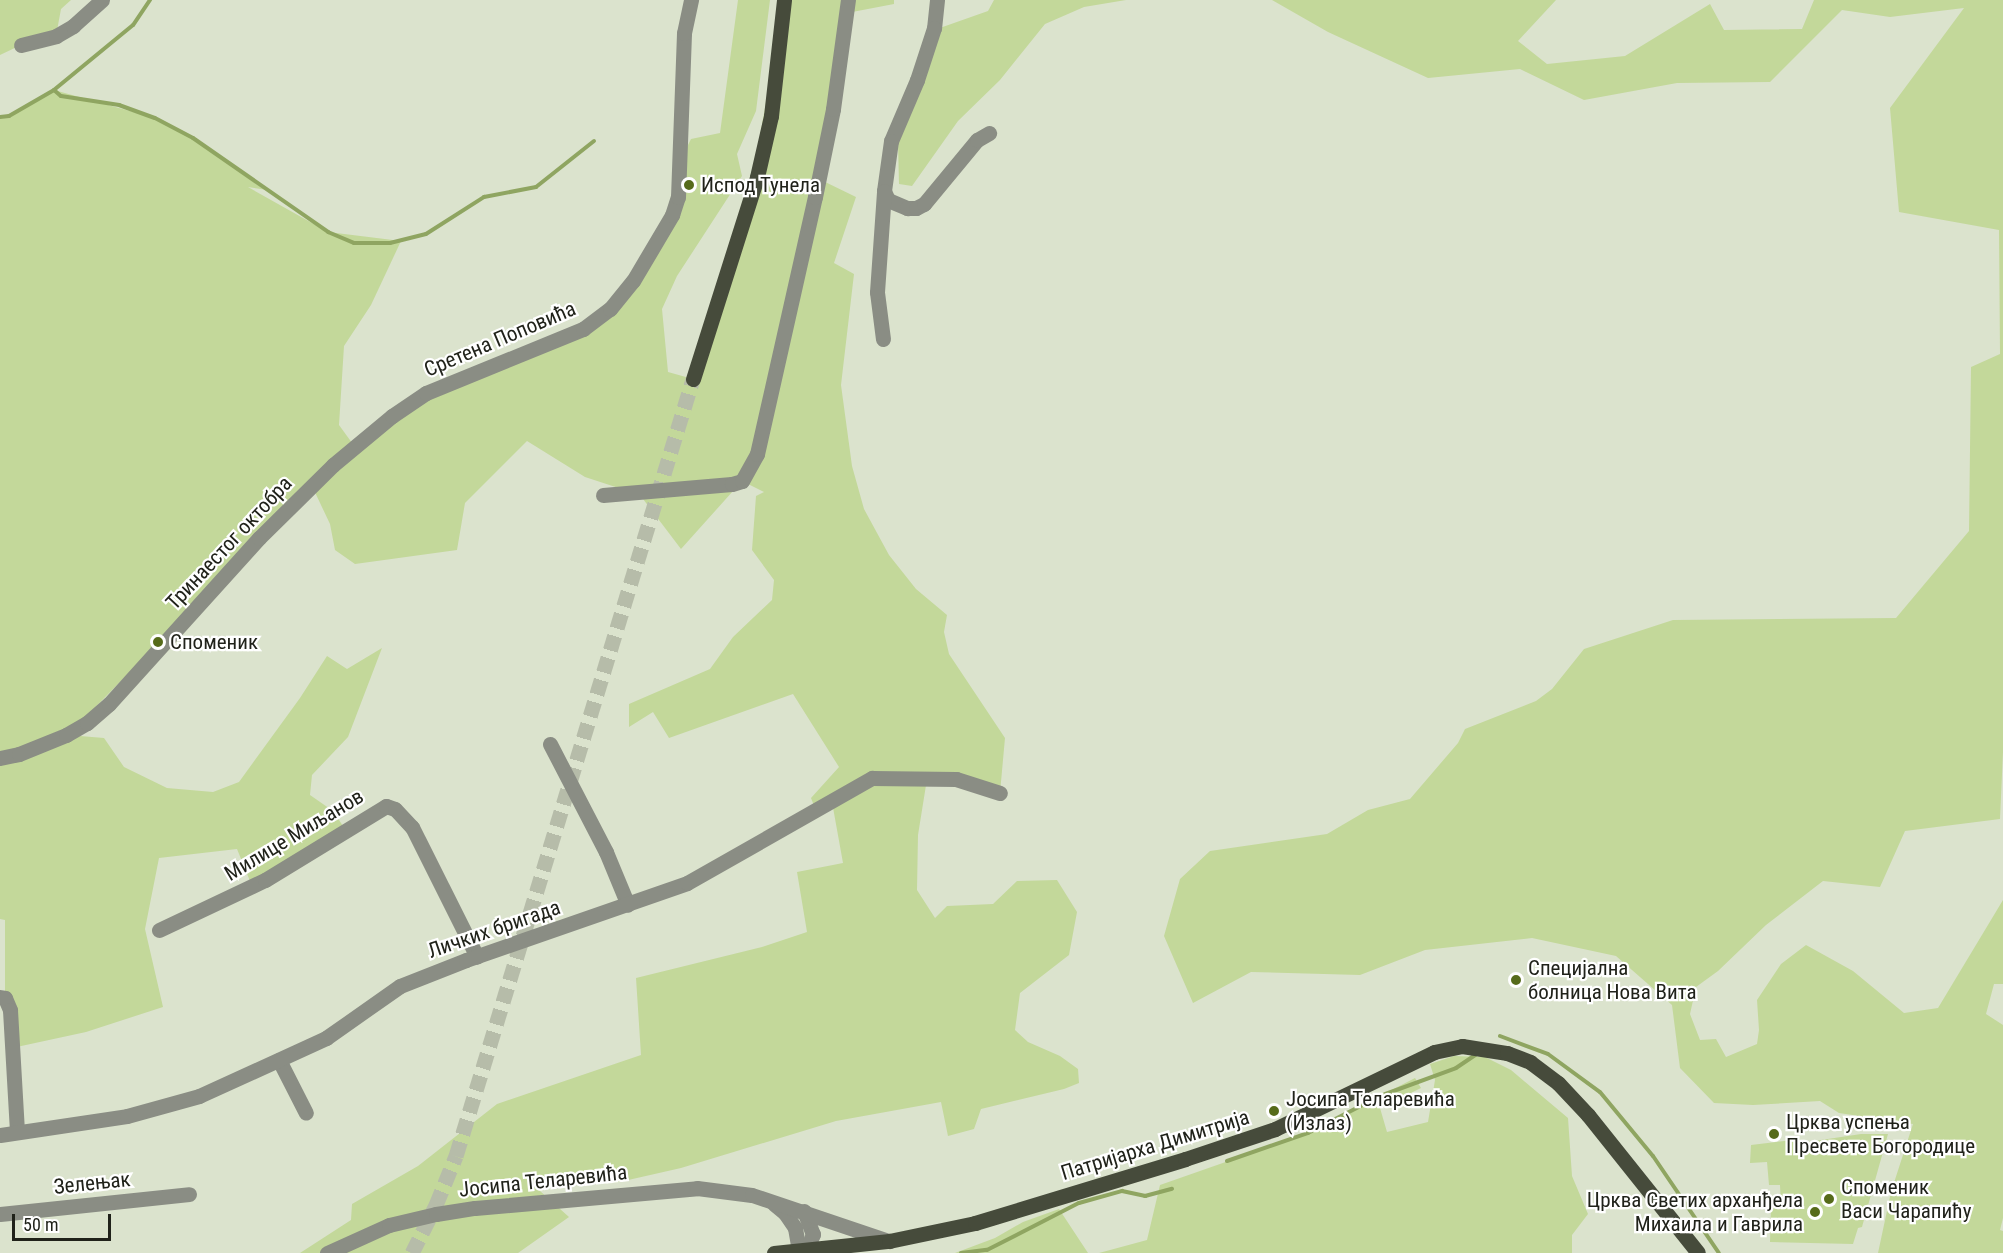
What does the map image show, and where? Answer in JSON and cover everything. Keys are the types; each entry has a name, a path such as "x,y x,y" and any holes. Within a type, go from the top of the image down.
{"main road":[{"path":"693,380 757,177 771,116 784,0"},
{"name":"Патријарха Димитрија","path":"774,1253 889,1241 975,1223 1275,1129 1434,1052 1462,1046 1507,1053 1530,1062 1558,1083 1588,1115 1698,1253"}],"street":[{"path":"21,45 56,36 73,27 102,0"},
{"name":"Сретена Поповића","path":"400,410 426,393 456,379 583,329 610,309 633,281 672,215 678,196 684,33 691,0"},
{"path":"603,495 737,483 742,481 757,454 833,109 848,0"},
{"path":"883,339 877,292 884,191 891,141 917,80 934,28 937,0"},
{"path":"884,191 888,200 895,205 916,208 933,196 977,140 989,134"},
{"name":"Тринаестог октобра","path":"0,758 19,754 66,735 103,709 259,538 333,465 400,410"},
{"path":"550,744 606,852 628,905"},
{"name":"Личких бригада","path":"0,1135 152,1111 199,1096 326,1038 393,989 687,883 872,778 956,779 1000,793"},
{"name":"Милице Миљанов","path":"159,930 265,880 386,806 395,809 412,827 477,957"},
{"path":"0,997 5,998 10,1010 17,1132"},
{"path":"279,1060 306,1113"},
{"name":"Јосипа Теларевића","path":"327,1253 389,1225 475,1208 697,1188 734,1191 769,1200 889,1241"},
{"name":"Зелењак","path":"0,1214 189,1194"},
{"name":"Јосипа Теларевића","path":"769,1200 792,1222 803,1249"},
{"path":"803,1249 813,1234 804,1211"}],"green space":[{"path":"0,0 71,0 61,9 56,36 21,45 0,55"},
{"path":"738,0 770,0 756,111 737,154 742,176 677,276 662,309 668,372 693,379 745,221 784,0 894,0 894,4 847,13 819,179 856,197 834,263 854,274 841,385 852,466 864,509 889,555 916,589 947,615 944,632 949,654 1005,738 1000,793 927,779 918,835 917,890 935,918 947,906 993,904 1017,881 1057,880 1077,912 1069,955 1020,993 1015,1030 1028,1042 1060,1056 1078,1069 1079,1083 1064,1089 981,1109 974,1129 948,1136 941,1102 836,1121 681,1168 615,1183 568,1184 540,1191 569,1217 518,1253 300,1253 351,1220 352,1204 418,1166 497,1104 641,1055 636,978 762,947 807,932 797,872 843,863 832,802 816,811 811,798 839,767 793,694 669,738 653,712 629,727 629,704 710,669 733,637 772,600 774,580 752,550 756,496 764,492 742,481 681,549 640,495 585,477 527,441 465,503 457,550 355,564 335,550 330,524 312,486 68,735 104,738 124,767 167,788 213,792 239,782 300,698 327,656 347,669 382,648 348,737 312,775 310,795 333,811 345,829 252,886 237,849 159,858 145,929 163,1007 86,1032 12,1048 5,998 5,920 0,919 0,117 9,116 54,90 155,118 201,144 267,190 248,187 328,232 401,241 371,305 344,346 339,425 355,447 400,410 610,309 672,215 681,159 691,139 720,133"},
{"path":"994,0 1126,0 1084,7 1045,24 1000,80 958,121 912,186 899,184 898,143 937,29 988,11"},
{"path":"1272,0 1556,0 1518,41 1547,64 1625,56 1710,4 1724,30 1802,29 1814,0 2003,0 2003,752 2000,819 1905,831 1880,887 1823,881 1766,925 1718,971 1696,987 1690,1014 1700,1040 1716,1039 1726,1057 1757,1044 1759,1030 1757,1000 1781,964 1806,945 1853,971 1904,1013 1938,1008 2003,900 2003,984 1994,984 1986,1014 2003,1025 2003,1218 2000,1230 2003,1231 2003,1253 1878,1253 1891,1192 1913,1124 1839,1113 1820,1101 1753,1105 1714,1103 1680,1068 1672,1005 1616,956 1532,938 1425,950 1360,975 1251,972 1193,1003 1164,936 1180,879 1210,851 1327,834 1368,810 1410,799 1458,743 1465,729 1536,701 1552,689 1584,649 1673,620 1896,618 1969,531 1971,367 2000,354 1999,230 1899,212 1890,108 1964,8 1890,17 1842,10 1770,82 1677,83 1584,100 1520,69 1428,78 1328,32"},
{"path":"1454,1056 1485,1057 1511,1070 1568,1118 1572,1176 1588,1214 1572,1235 1572,1253 1099,1253 1147,1240 1160,1185 1308,1133 1415,1078 1421,1088 1380,1108 1387,1132 1428,1122 1435,1080 1430,1064"},
{"path":"1861,1134 1888,1134 1862,1227 1858,1228 1853,1244 1770,1242 1771,1207 1781,1206 1780,1185 1769,1185 1767,1162 1750,1163 1751,1145 1800,1139 1801,1143"},
{"path":"1059,1209 1088,1253 955,1253 995,1238 1023,1222"}],"waterway":[{"path":"150,0 133,25 54,90 61,96 119,105 155,118 193,138 328,232 354,243 390,243 426,234 484,197 536,187 594,141"},
{"path":"0,117 9,116 54,90"},
{"path":"1500,1036 1548,1054 1600,1092 1653,1156 1719,1253"},
{"path":"1227,1161 1308,1133 1380,1096 1456,1068 1477,1054"},
{"path":"961,1253 987,1250 1079,1203 1122,1191 1145,1196 1172,1189"}],"tunnel":[{"path":"412,1253 436,1205 456,1156 693,379"}],"place":[{"name":"Испод Тунела","path":"689,185"},
{"name":"Споменик","path":"158,642"},
{"name":"Специјална болница Нова Вита","path":"1516,980"},
{"name":"Јосипа Теларевића (Излаз)","path":"1274,1111"},
{"name":"Црква успења Пресвете Богородице","path":"1774,1134"},
{"name":"Споменик Васи Чарапићу","path":"1829,1199"},
{"name":"Црква Светих арханђела Михаила и Гаврила","path":"1815,1212"}]}
